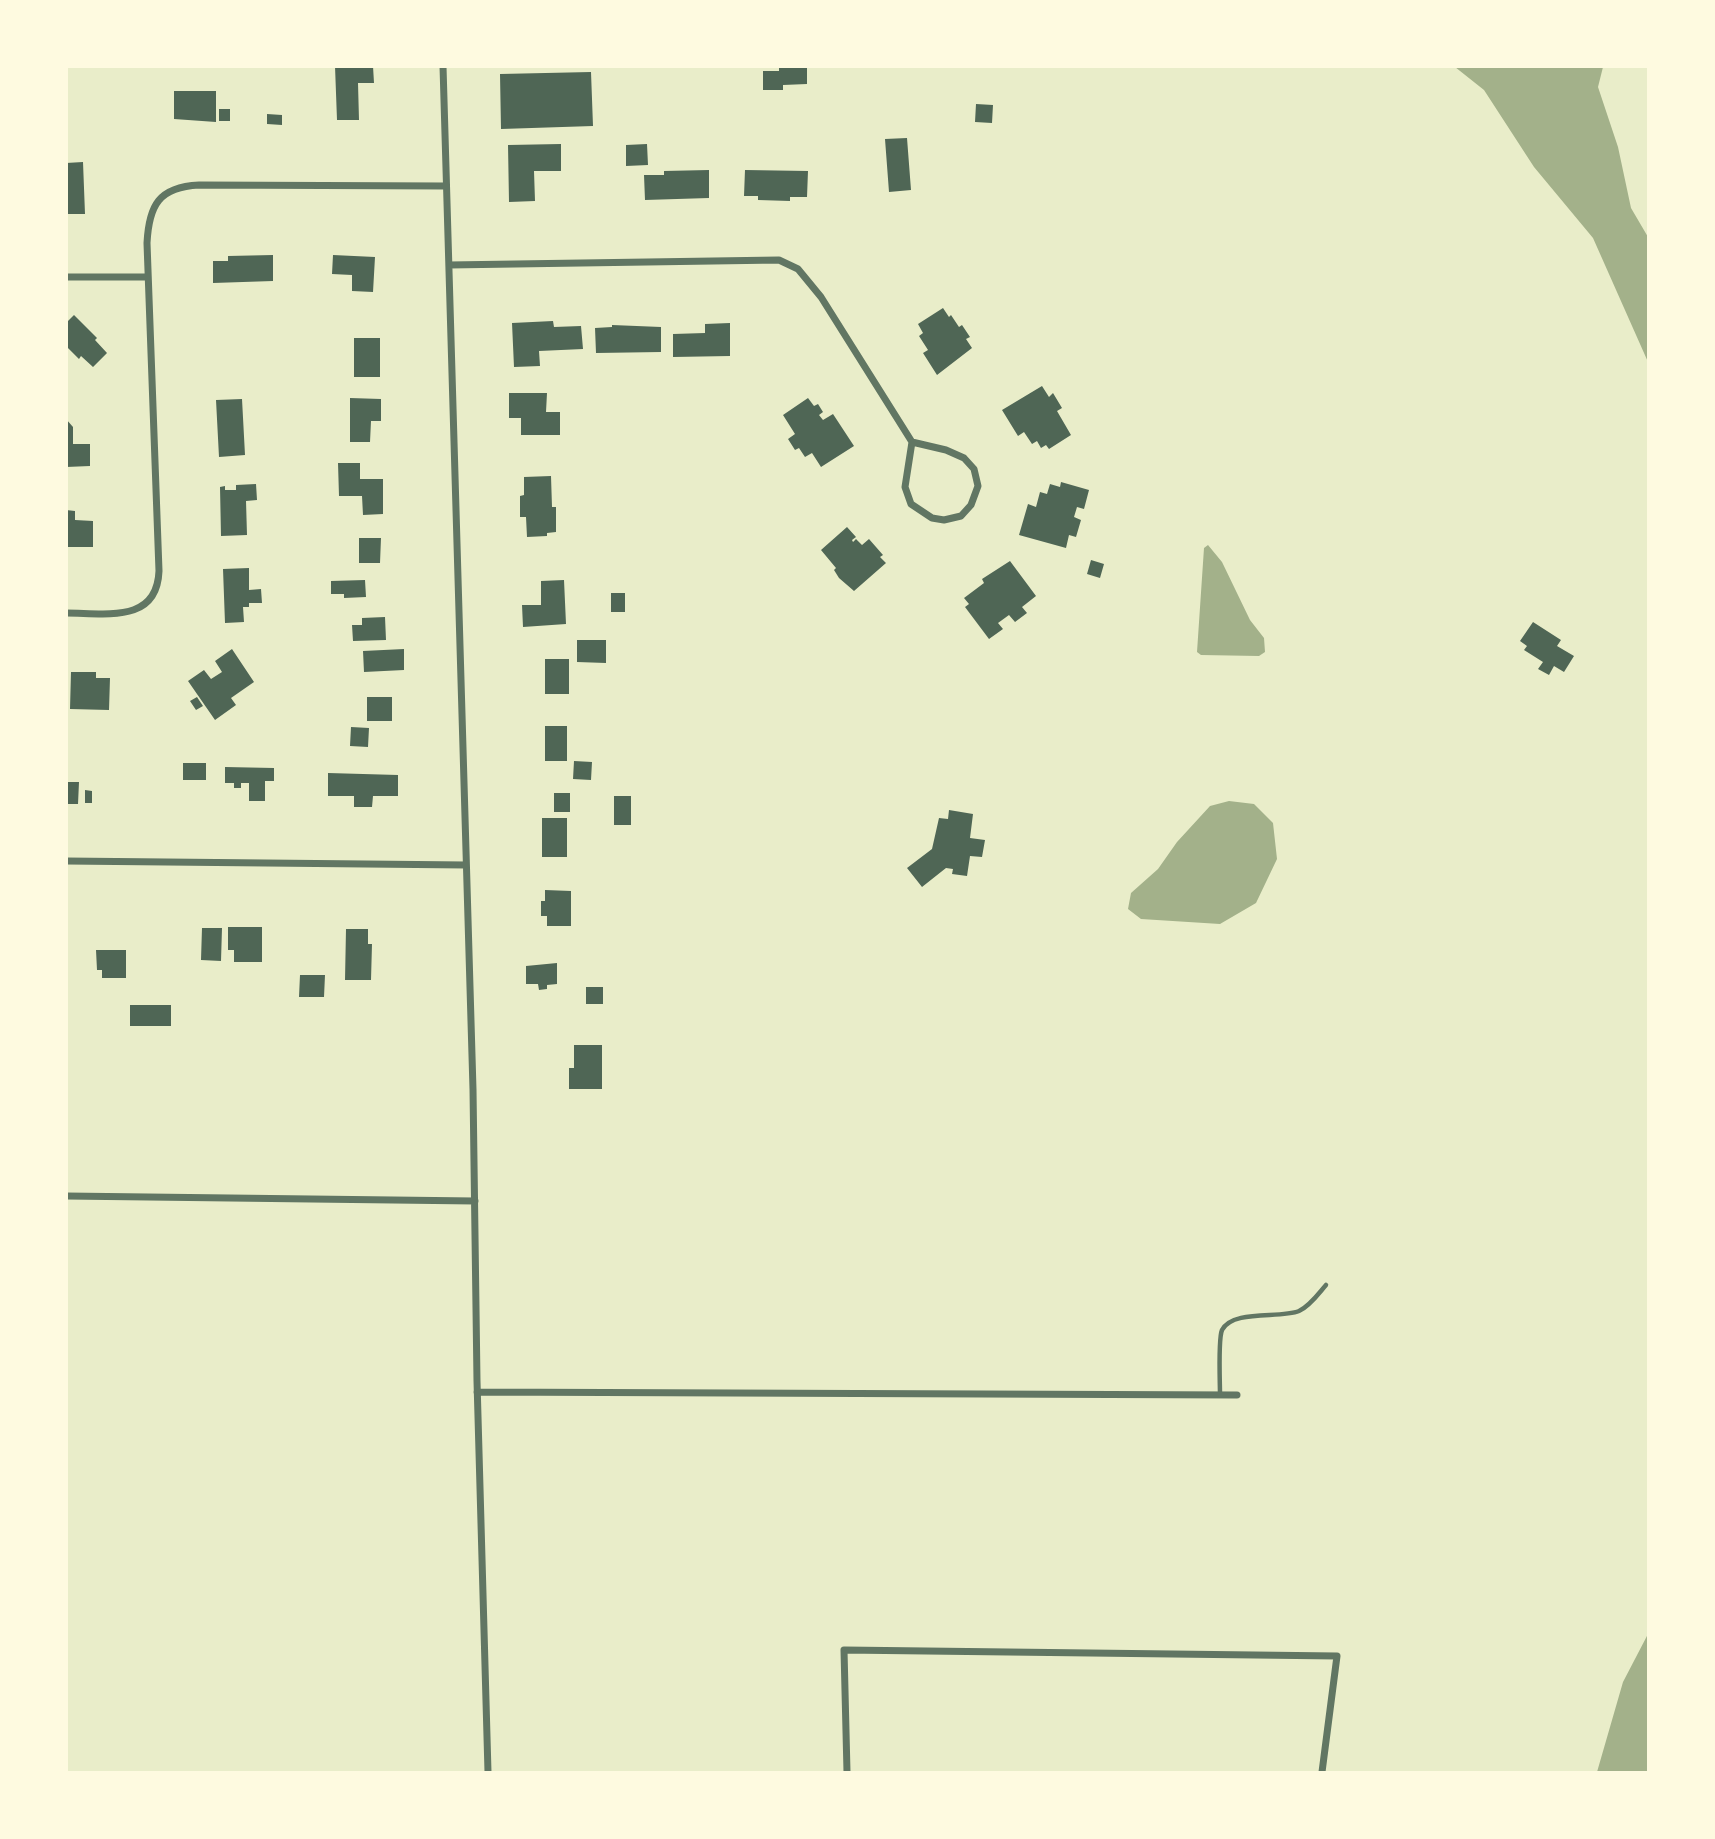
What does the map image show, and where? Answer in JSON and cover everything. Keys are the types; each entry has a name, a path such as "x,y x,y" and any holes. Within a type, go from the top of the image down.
{"street":[{"path":"443,66 488,1773"},
{"path":"66,613 138,610 151,600 159,578 147,277 148,226 151,213 161,197 169,190 199,184 446,186"},
{"path":"449,265 779,260 798,269 821,298 912,442 905,487 911,504 932,518 944,520 961,516 971,505 978,486 974,469 964,458 946,450 912,442"},
{"path":"66,277 147,277"},
{"path":"66,861 466,865"},
{"path":"66,1196 475,1201"},
{"path":"477,1392 1237,1395"},
{"path":"847,1773 844,1650 1337,1656 1322,1773"}],"lane":[{"path":"1220,1395 1222,1331 1229,1322 1298,1311 1317,1296 1326,1284"}],"shaded area":[{"path":"1455,67 1603,67 1598,87 1618,147 1631,208 1648,237 1648,362 1593,238 1534,167 1484,90"},
{"path":"1208,545 1222,562 1250,620 1264,638 1265,652 1259,656 1201,655 1197,652 1204,548"},
{"path":"1229,801 1254,804 1273,823 1277,859 1256,903 1220,924 1141,919 1128,909 1131,893 1158,869 1177,842 1210,806"},
{"path":"1648,1634 1648,1772 1597,1772 1623,1682"}],"building":[{"path":"335,66 373,66 374,83 358,83 359,120 337,120"},
{"path":"779,66 807,66 807,84 783,85 783,90 763,90 763,71 779,71"},
{"path":"591,72 593,126 501,129 500,74"},
{"path":"174,91 216,91 216,122 174,119"},
{"path":"976,104 993,105 992,123 975,122"},
{"path":"219,109 230,109 230,121 219,121"},
{"path":"267,114 282,115 282,125 267,124"},
{"path":"907,138 911,190 889,192 885,139"},
{"path":"561,144 561,171 534,171 535,201 509,202 508,145"},
{"path":"647,144 648,165 626,166 626,145"},
{"path":"83,162 85,214 66,214 66,163"},
{"path":"709,170 709,198 645,200 644,175 664,175 664,171"},
{"path":"745,170 808,171 807,197 790,197 790,201 758,200 758,196 744,196"},
{"path":"273,255 273,281 213,283 213,261 228,261 228,256"},
{"path":"333,255 375,257 373,292 352,291 352,275 332,274"},
{"path":"943,308 959,327 962,325 970,337 966,339 972,348 937,375 923,353 928,350 919,336 923,333 918,324"},
{"path":"74,315 97,338 95,340 107,353 93,367 81,356 79,359 66,346 66,323"},
{"path":"553,321 554,327 581,326 583,349 539,351 540,366 514,367 512,323"},
{"path":"730,323 730,356 673,357 673,334 705,333 705,324"},
{"path":"612,325 661,327 661,352 596,353 595,328"},
{"path":"354,338 380,338 380,377 354,377"},
{"path":"1042,386 1049,397 1053,393 1062,408 1057,411 1071,435 1049,449 1046,445 1041,448 1037,441 1032,444 1024,432 1018,436 1002,410"},
{"path":"509,393 547,393 546,412 560,412 560,435 521,435 521,418 509,418"},
{"path":"350,398 381,399 381,421 371,421 370,442 350,442"},
{"path":"808,398 814,406 818,404 823,412 819,415 823,420 833,414 854,446 821,467 812,453 805,457 799,448 795,450 788,439 795,434 783,415"},
{"path":"242,399 245,455 219,457 216,400"},
{"path":"66,419 73,427 73,444 90,444 90,466 66,467"},
{"path":"338,463 360,463 360,479 383,479 383,514 363,515 362,496 339,496"},
{"path":"551,476 552,507 556,507 556,532 547,533 547,536 527,537 526,517 520,517 524,477"},
{"path":"1061,482 1089,490 1084,509 1077,507 1074,517 1081,520 1076,537 1069,535 1066,548 1019,535 1028,504 1036,507 1040,492 1047,494 1050,484 1060,487"},
{"path":"256,484 257,500 246,501 247,535 221,536 220,487 236,490 236,485"},
{"path":"66,510 75,511 75,520 93,521 93,547 66,547"},
{"path":"847,527 856,537 853,542 856,539 862,545 869,539 883,555 880,557 886,563 854,591 839,578 834,570 836,568 821,550"},
{"path":"359,538 381,538 380,563 359,563"},
{"path":"1091,560 1104,564 1100,578 1087,574"},
{"path":"1010,561 1036,596 1022,607 1027,613 1015,622 1009,615 998,623 1003,629 989,639 965,607 969,604 964,598 984,583 982,579"},
{"path":"249,568 249,590 261,589 262,603 249,603 249,607 243,607 244,622 225,623 223,569"},
{"path":"365,580 366,597 344,598 344,594 331,594 331,581"},
{"path":"564,580 566,624 523,627 522,605 541,605 541,581"},
{"path":"611,593 625,593 625,612 611,612"},
{"path":"385,617 386,640 353,641 352,625 362,625 362,618"},
{"path":"1533,622 1561,640 1557,646 1574,656 1564,672 1554,666 1549,675 1538,669 1543,662 1524,650 1527,646 1520,641"},
{"path":"577,640 606,640 606,663 577,662"},
{"path":"232,649 254,682 231,698 236,705 215,720 188,681 204,670 211,679 222,672 215,661"},
{"path":"404,649 404,670 364,672 363,651"},
{"path":"545,659 569,659 569,694 545,694"},
{"path":"71,672 96,672 96,678 110,678 109,710 70,709"},
{"path":"197,697 203,706 196,710 190,701"},
{"path":"367,697 392,697 392,721 367,721"},
{"path":"545,726 567,726 567,761 545,761"},
{"path":"351,727 369,728 368,747 350,746"},
{"path":"574,761 592,762 591,780 573,779"},
{"path":"183,763 206,763 206,780 183,780"},
{"path":"225,767 274,768 274,781 265,781 265,801 249,801 249,783 241,783 241,788 234,788 234,783 225,783"},
{"path":"328,773 398,775 398,796 373,796 372,807 354,807 354,796 328,796"},
{"path":"66,782 79,782 78,804 66,804"},
{"path":"85,790 92,791 92,803 85,803"},
{"path":"554,793 570,793 570,812 554,812"},
{"path":"614,796 631,796 631,825 614,825"},
{"path":"949,810 973,814 970,838 985,840 982,857 970,856 967,876 952,874 953,869 946,868 922,887 907,868 932,849 939,818 948,819"},
{"path":"542,818 567,818 567,857 542,857"},
{"path":"545,890 571,891 571,926 547,926 547,916 541,916 541,901 545,901"},
{"path":"228,927 262,927 262,962 234,962 234,950 228,950"},
{"path":"202,928 222,928 221,961 201,960"},
{"path":"346,929 368,929 368,944 372,944 371,980 345,980"},
{"path":"96,950 126,950 126,978 102,978 102,970 97,970"},
{"path":"557,963 557,984 547,985 547,989 539,990 538,984 526,984 526,966"},
{"path":"300,975 325,975 324,997 299,997"},
{"path":"586,987 603,987 603,1004 586,1004"},
{"path":"130,1005 171,1005 171,1026 130,1026"},
{"path":"574,1045 602,1045 602,1089 569,1089 569,1068 574,1068"}]}
